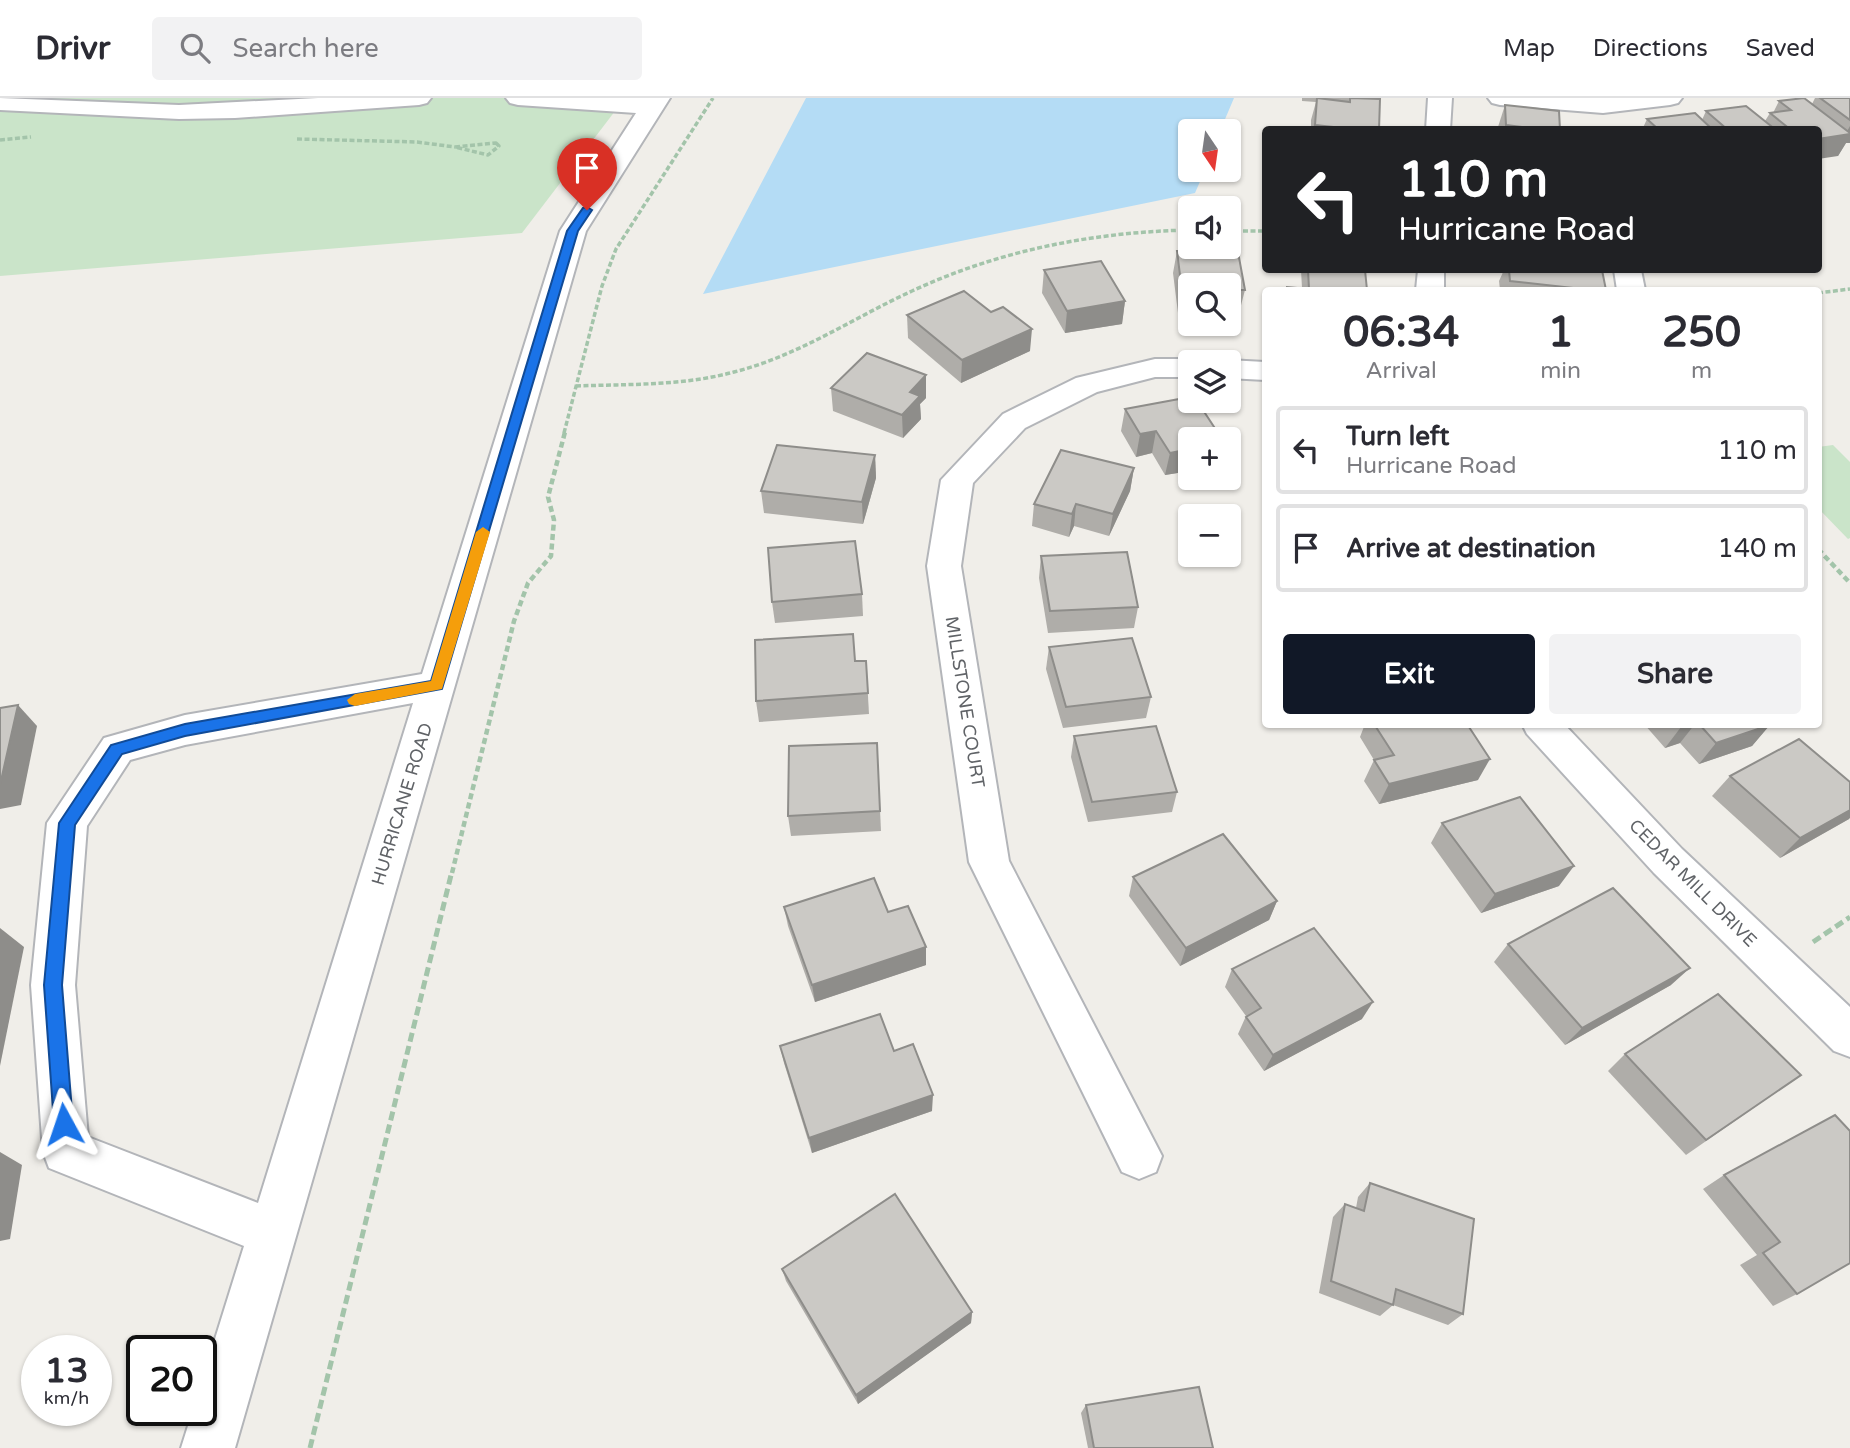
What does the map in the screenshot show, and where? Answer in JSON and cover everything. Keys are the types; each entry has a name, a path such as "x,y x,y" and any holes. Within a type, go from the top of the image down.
{"street":[{"path":"0,103 179,112 235,111 419,98"},
{"path":"517,98 655,102"},
{"path":"1438,126 1440,98"},
{"path":"1500,98 1603,106 1670,98"},
{"name":"HURRICANE ROAD","path":"208,1448 573,231 655,102"},
{"path":"1572,104 1589,126"},
{"name":"MILLSTONE COURT","path":"1139,1156 989,862 944,566 957,480 1014,421 1087,385 1155,368 1178,368"},
{"path":"1241,370 1262,371"},
{"path":"274,1233 66,1152 53,985 67,823 117,749 185,730 437,685"},
{"name":"CEDAR MILL DRIVE","path":"1544,728 1668,861 1850,1036"}],"path":[{"path":"310,1448 514,621 528,583 551,556 554,520 548,497 602,286 616,249 713,98"},
{"path":"359,140 425,142 488,155 499,146 496,143 453,147"},
{"path":"1241,230 1262,231"},
{"path":"576,386 689,380 754,367 937,279 1016,253 1089,237 1178,231"},
{"path":"1822,292 1850,289"},
{"path":"1822,553 1850,583"}],"green space":[{"path":"0,98 625,98 522,233 0,276"},
{"path":"1833,445 1850,462 1848,539 1822,512 1822,446"}],"water":[{"path":"806,98 1234,98 1225,119 1178,119 1178,182 1200,182 1195,193 703,294"}],"building":[{"path":"1317,98 1350,102 1350,98 1380,99 1379,126 1315,125"},
{"path":"1804,98 1850,134 1822,138 1822,126 1786,126 1770,113 1791,110 1779,101"},
{"path":"1820,98 1850,98 1850,120"},
{"path":"1505,105 1559,111 1560,126 1506,125"},
{"path":"1746,106 1771,126 1723,126 1706,111"},
{"path":"1695,113 1709,126 1655,126 1647,119"},
{"path":"1178,259 1239,259 1245,290 1241,290 1241,273 1180,273"},
{"path":"1101,261 1125,301 1067,311 1044,270"},
{"path":"1308,273 1365,273 1367,287 1309,287"},
{"path":"1509,273 1603,273 1605,287 1564,287 1510,281"},
{"path":"964,291 991,312 1003,307 1032,329 962,360 907,315"},
{"path":"867,353 926,375 910,392 920,396 902,415 831,388"},
{"path":"1178,399 1178,413 1205,413 1214,427 1178,427 1178,451 1170,453 1156,431 1140,434 1125,409"},
{"path":"777,445 875,455 862,502 761,491"},
{"path":"1061,450 1134,468 1113,514 1076,504 1072,514 1034,504"},
{"path":"855,541 862,594 772,602 768,548"},
{"path":"1127,552 1138,607 1050,611 1041,556"},
{"path":"853,634 855,661 866,661 868,693 756,701 755,640"},
{"path":"1132,638 1151,697 1066,707 1049,647"},
{"path":"18,705 0,785 0,708"},
{"path":"1156,726 1177,792 1092,802 1074,736"},
{"path":"1377,728 1470,728 1490,759 1389,784 1374,760 1394,755"},
{"path":"1703,728 1761,728 1716,743"},
{"path":"1799,739 1850,782 1850,810 1800,838 1730,776"},
{"path":"877,743 880,811 788,816 789,746"},
{"path":"1520,797 1574,866 1495,894 1442,823"},
{"path":"1223,834 1277,901 1186,948 1133,877"},
{"path":"874,878 888,912 908,906 926,947 812,985 784,907"},
{"path":"1613,888 1690,968 1582,1028 1508,944"},
{"path":"1314,928 1373,1002 1273,1055 1246,1017 1261,1008 1232,969"},
{"path":"1718,994 1801,1075 1706,1140 1625,1054"},
{"path":"880,1014 894,1051 913,1044 933,1095 809,1138 780,1046"},
{"path":"1835,1115 1850,1131 1850,1263 1797,1294 1763,1253 1780,1242 1724,1175"},
{"path":"1370,1183 1474,1219 1463,1314 1396,1289 1393,1305 1331,1281 1345,1204 1364,1211"},
{"path":"895,1194 972,1312 856,1395 782,1269"},
{"path":"1199,1387 1213,1448 1094,1448 1086,1405"}],"slow traffic":[{"path":"355,700 437,685 483,532"}],"route":[{"path":"64,1124 53,985 67,823 117,749 185,730 437,685 573,231 587,210"}]}
